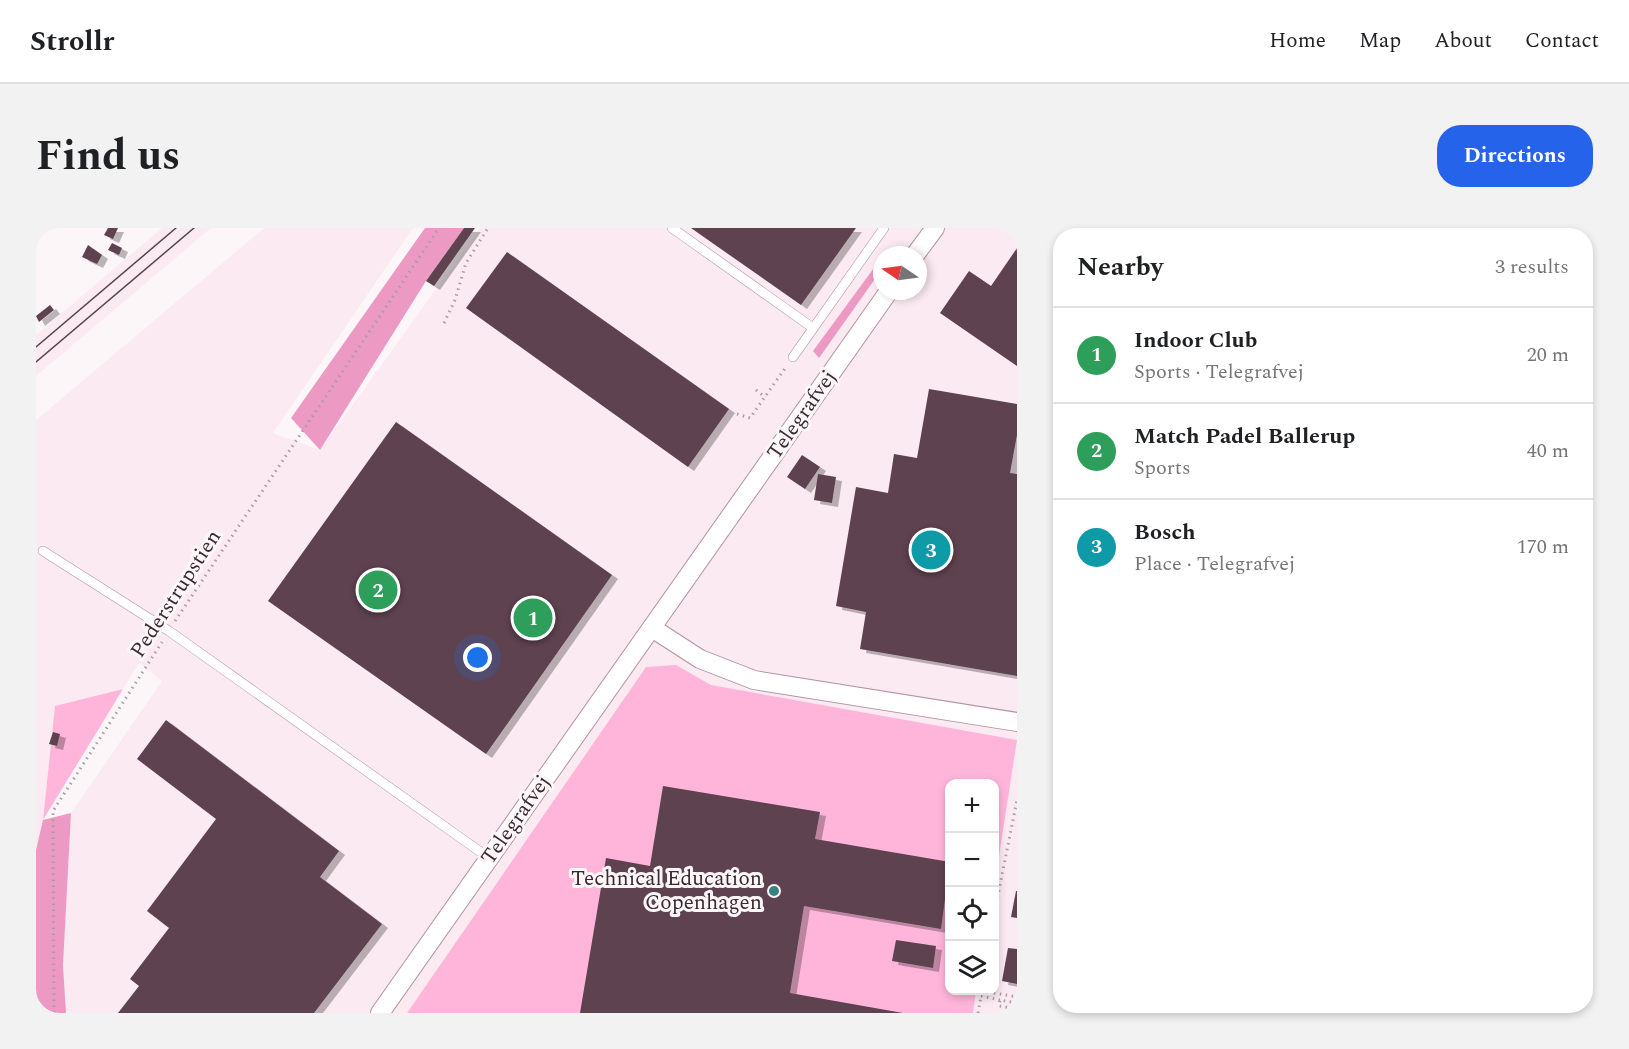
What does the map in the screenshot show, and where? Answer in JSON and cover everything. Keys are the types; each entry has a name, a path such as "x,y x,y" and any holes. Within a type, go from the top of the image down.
{"street":[{"path":"922,246 935,228"},
{"name":"Telegrafvej","path":"380,1013 883,300"},
{"path":"652,628 700,659 754,680 1017,722"}],"lane":[{"path":"672,228 813,328"},
{"path":"793,357 884,228"},
{"path":"43,551 169,631 489,858"}],"path":[{"name":"Pederstrupstien","path":"54,1013 53,811 169,631 439,228"},
{"path":"444,323 455,300 466,263 488,228"},
{"path":"736,414 750,418 793,357"},
{"path":"756,390 765,397"},
{"path":"999,890 1017,800"},
{"path":"999,994 1017,998"},
{"path":"978,1013 981,996 1017,1003"},
{"path":"1000,1000 999,1006 1017,1009"}],"shaded area":[{"path":"162,228 211,228 36,376 36,335"},
{"path":"264,228 413,228 273,433 320,450 480,228 1017,228 1017,1013 66,1013 63,965 71,813 162,681 139,663 123,689 55,706 43,820 36,850 36,420"},
{"path":"425,228 464,228 426,281 320,450 291,418"},
{"path":"873,269 873,282 819,358 813,351"},
{"path":"676,665 711,685 1017,740 999,856 999,779 945,779 945,995 975,995 973,1013 407,1013 646,667"},
{"path":"123,689 43,820 55,706"},
{"path":"71,813 63,965 66,1013 36,1013 36,850 43,820"}],"building":[{"path":"108,228 118,228 113,239 104,235"},
{"path":"464,228 475,228 434,286 426,281"},
{"path":"691,228 856,228 801,305"},
{"path":"112,243 122,248 119,255 108,250"},
{"path":"88,245 102,255 97,264 82,257"},
{"path":"1017,248 1017,366 940,313 969,271 991,286"},
{"path":"507,252 729,409 688,467 466,308"},
{"path":"50,305 54,310 39,322 36,316"},
{"path":"929,389 1017,404 1017,435 1010,473 1017,474 1017,676 860,649 866,612 836,606 856,487 888,493 894,454 917,458"},
{"path":"396,422 612,575 486,754 268,601"},
{"path":"802,455 820,467 805,489 787,477"},
{"path":"818,474 836,477 832,503 814,500"},
{"path":"166,720 339,851 320,877 382,924 314,1013 118,1013 139,986 130,979 169,928 147,911 216,819 137,759"},
{"path":"53,732 60,734 57,746 49,744"},
{"name":"Technical Education Copenhagen","path":"663,786 820,812 815,839 945,861 945,899 941,929 804,906 790,993 903,1013 580,1013 606,858 650,866"},
{"path":"1017,891 1017,918 1011,917"},
{"path":"896,940 936,946 933,968 892,961"},
{"path":"1008,948 1017,949 1017,984 1002,981"}],"tram line":[{"path":"36,347 176,228"},
{"path":"36,362 194,228"}],"place":[{"name":"Bosch","path":"931,550"},
{"name":"Match Padel Ballerup","path":"378,590"},
{"name":"Indoor Club","path":"533,618"},
{"name":"Technical Education Copenhagen","path":"774,891"}]}
